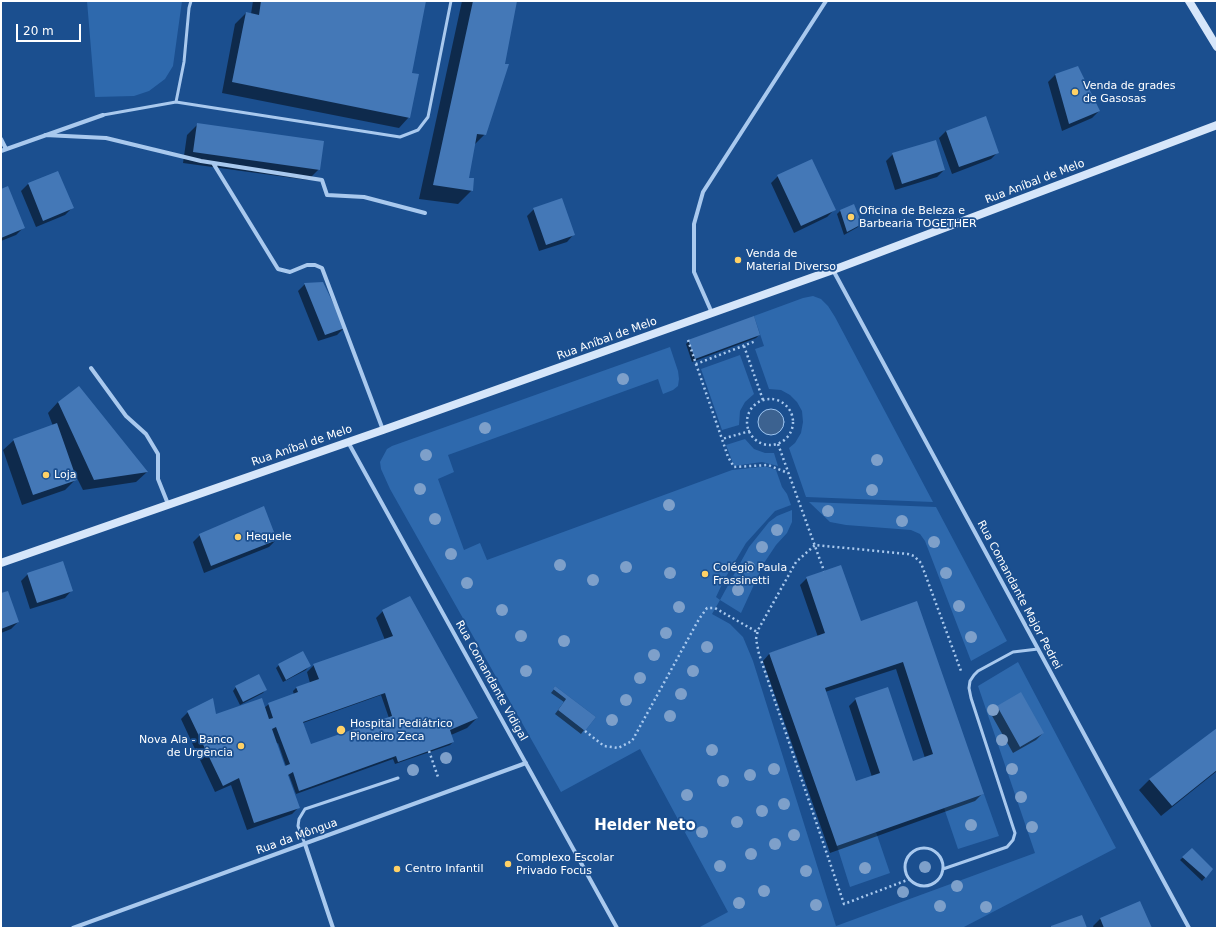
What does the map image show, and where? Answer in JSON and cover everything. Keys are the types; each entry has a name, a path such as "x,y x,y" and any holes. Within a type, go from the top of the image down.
{"street":[{"path":"712,313 694,272 694,224 703,192 826,1"},
{"path":"1189,1 1217,47"},
{"path":"1,151 45,134 103,115"},
{"name":"Rua Aníbal de Melo","path":"1,563 383,430 833,270 1217,125"},
{"path":"45,134 106,138 213,163 322,180 327,196 364,197 425,213"},
{"path":"1,139 6,149"},
{"path":"213,163 278,269 290,272 307,265 315,265 322,268 383,430"},
{"name":"Rua Comandante Major Pedrei","path":"833,270 1190,928"},
{"path":"91,368 126,416 146,434 158,454 158,479 168,504"},
{"name":"Rua Comandante Vidigal","path":"348,442 617,928"},
{"name":"Rua da Môngua","path":"73,928 526,763"},
{"path":"304,844 333,928"}],"lane":[{"path":"176,102 184,62 191,1"},
{"path":"103,115 176,102 400,137 418,130 428,117 451,1"},
{"path":"943,869 1007,847 1013,840 1015,833 969,688 970,681 978,671 1013,652 1038,650"},
{"path":"304,844 298,826 299,819 305,809 398,778"},
{"path":"928,848 934,850 942,859 943,869 936,882 923,886 910,879 906,869 906,863 912,852 917,849 928,848"}],"path":[{"path":"688,340 728,458 734,467 768,465 788,473"},
{"path":"696,364 756,341"},
{"path":"744,345 763,400"},
{"path":"763,400 779,400 785,404 793,416 791,432 786,439 778,444 764,444 757,441 750,431 747,421 749,414 752,407 763,400"},
{"path":"722,439 750,431"},
{"path":"778,444 824,571"},
{"path":"910,879 844,904 759,654 756,639 757,632 796,562 815,545 908,554 914,556 920,563 971,698"},
{"path":"585,731 604,746 618,748 632,741 699,619 707,608 716,608 757,632"},
{"path":"429,751 438,777"}],"shaded area":[{"path":"87,1 182,1 173,66 165,79 149,91 134,96 95,97"},
{"path":"813,296 821,299 828,306 835,317 933,502 806,497 789,448 795,443 801,433 803,422 802,411 797,402 790,395 781,390 769,389 755,349 764,346 754,316 803,298"},
{"path":"670,347 678,371 679,379 678,386 673,390 663,394 658,379 448,455 454,472 438,479 464,550 480,543 487,560 732,470 768,467 776,470 791,505 775,511 746,543 724,580 716,597 720,600 712,614 730,624 743,637 753,661 836,926 1035,853 978,686 1018,662 1116,848 962,928 698,928 728,912 640,749 561,792 390,489 381,469 380,462 387,449","holes":["555,686 596,717 585,731 558,710 566,699 553,689"]},
{"path":"740,355 754,394 745,402 740,411 739,425 722,430 701,369"},
{"path":"771,409 780,413 784,422 780,431 771,435 762,431 758,422 762,413"},
{"path":"745,439 754,449 765,453 774,453 778,466 762,462 734,466 726,445"},
{"path":"809,502 936,507 1007,641 971,661 925,541 920,534 911,530 846,525 830,522"},
{"path":"792,510 792,522 787,533 776,545 764,563 741,613 720,600 749,547 769,522 777,516"},
{"path":"984,794 999,836 958,849 944,808"},
{"path":"876,832 890,873 850,887 837,846"}],"building":[{"path":"261,1 426,1 412,73 419,74 410,118 232,82 246,12 259,15"},
{"path":"473,1 517,1 505,64 509,64 486,135 477,134 469,178 474,178 473,191 433,185"},
{"name":"Venda de grades de Gasosas","path":"1078,66 1100,111 1069,124 1055,74"},
{"path":"986,116 999,153 959,167 946,131"},
{"path":"197,123 324,141 320,170 193,152"},
{"path":"936,140 945,170 902,184 892,153"},
{"path":"812,159 836,210 801,226 777,175"},
{"path":"58,171 74,208 43,221 28,183"},
{"path":"8,186 25,228 1,238 1,189"},
{"path":"562,198 575,235 546,245 533,208"},
{"name":"Oficina de Beleza e Barbearia TOGETHER","path":"854,204 862,224 847,232 840,210"},
{"path":"323,282 345,328 325,335 304,283"},
{"path":"754,316 760,335 695,359 688,340"},
{"path":"79,386 148,472 94,480 58,402"},
{"path":"57,423 77,480 33,495 13,439"},
{"name":"Hequele","path":"264,506 277,540 211,566 199,534"},
{"path":"63,561 73,591 37,603 27,573"},
{"path":"841,565 861,621 917,601 984,794 837,846 769,653 825,633 806,577","holes":["903,662 933,754 913,761 888,687 855,698 880,773 856,781 825,688"]},
{"path":"8,591 19,622 1,629 1,593"},
{"name":"Hospital Pediátrico Pioneiro Zeca","path":"410,596 478,718 450,730 454,742 398,762 396,756 299,791 293,772 288,775 300,808 254,823 239,778 223,786 187,711 213,698 216,714 262,698 269,719 273,718 268,703 298,692 296,687 319,679 313,664 393,636 382,610","holes":["385,693 392,716 311,744 303,722","276,727 290,764 285,766 272,729"]},
{"path":"303,651 311,666 286,680 278,664"},
{"path":"259,674 267,690 243,702 235,686"},
{"path":"555,686 596,717 585,731 558,710 566,699 553,689"},
{"path":"1021,692 1044,733 1020,747 997,706"},
{"path":"1217,728 1217,770 1172,806 1149,779"},
{"path":"1192,848 1213,869 1206,878 1182,857"},
{"path":"1140,901 1152,928 1104,928 1100,918"},
{"path":"1082,915 1087,928 1051,928 1051,926"}],"place":[{"name":"Venda de grades de Gasosas","path":"1075,92"},
{"name":"Oficina de Beleza e Barbearia TOGETHER","path":"851,217"},
{"name":"Venda de Material Diverso","path":"738,260"},
{"name":"Loja","path":"46,475"},
{"name":"Hequele","path":"238,537"},
{"name":"Colégio Paula Frassinetti","path":"705,574"},
{"name":"Hospital Pediátrico Pioneiro Zeca","path":"341,730"},
{"name":"Nova Ala - Banco de Urgência","path":"241,746"},
{"name":"Complexo Escolar Privado Focus","path":"508,864"},
{"name":"Centro Infantil","path":"397,869"}],"district":[{"name":"Helder Neto","path":"645,826"}]}
